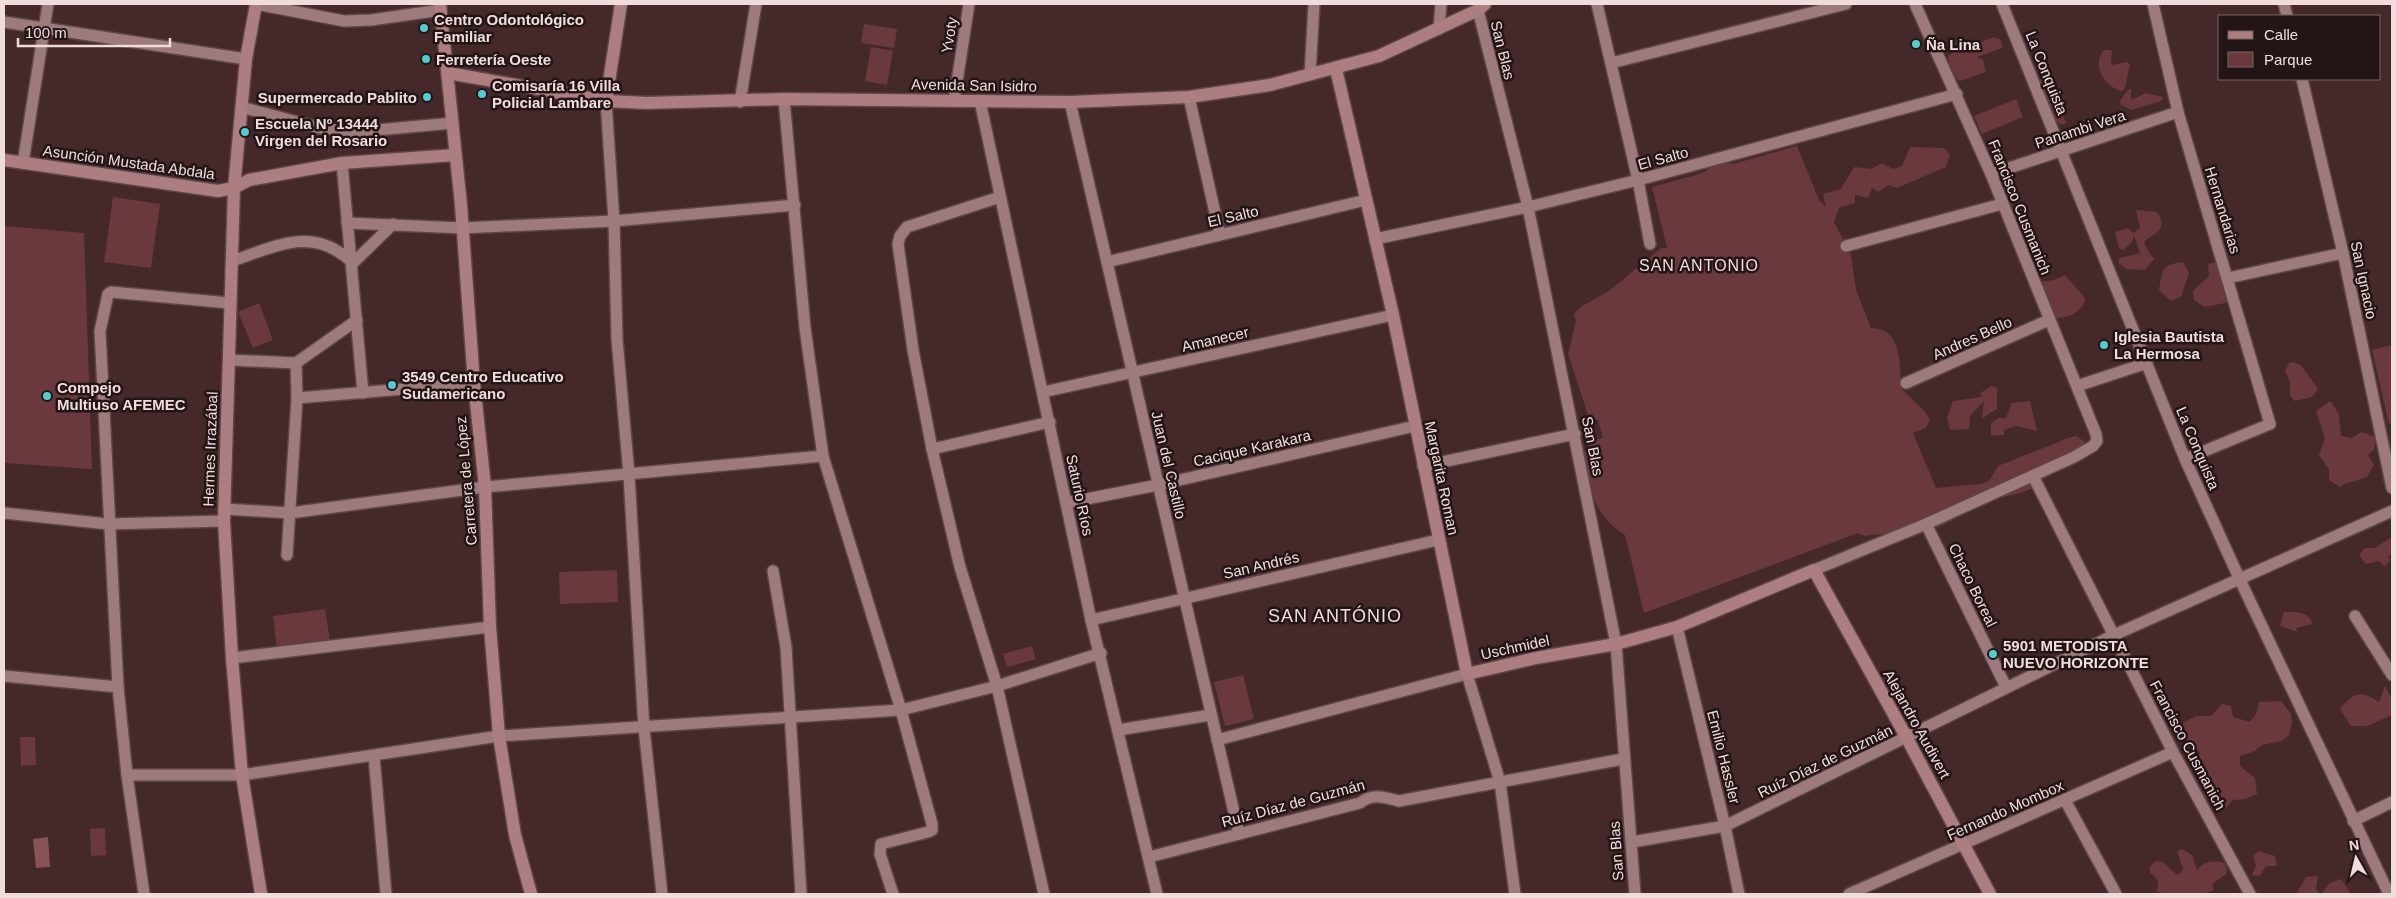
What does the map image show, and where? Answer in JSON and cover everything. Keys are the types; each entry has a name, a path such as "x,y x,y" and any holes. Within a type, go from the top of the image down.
{"street":[{"path":"23,163 48,4"},
{"path":"256,4 344,21 371,20 441,7"},
{"name":"Hermes Irrazábal","path":"256,4 246,59 234,188 224,515 232,658 242,775 261,894"},
{"path":"621,4 606,102 614,221 617,339 629,475 644,728 662,894"},
{"path":"740,102 756,4"},
{"name":"Yvoty","path":"954,101 969,4"},
{"path":"1310,75 1314,4"},
{"path":"1439,29 1440,4"},
{"path":"1597,4 1638,180 1650,244"},
{"path":"1611,63 1846,4"},
{"name":"Francisco Cusmanich","path":"1915,4 1957,94 1991,174 2096,434 2097,441 2094,446 2032,476 2173,752 2250,894"},
{"name":"La Conquista","path":"2002,4 2063,151 2185,459 2240,580 2390,894"},
{"name":"Hernandarias","path":"2157,5 2178,112 2270,424 2185,459"},
{"name":"Carretera de López","path":"441,7 453,124 474,384 485,487 490,627 499,736 514,835 531,894"},
{"name":"Avenida San Isidro","path":"448,73 606,102 740,102 784,98 1070,102 1189,97 1238,91 1336,69 1379,56 1482,7"},
{"name":"San Blas","path":"1482,7 1528,207 1616,644 1623,759 1632,842 1634,894"},
{"path":"4,22 246,59"},
{"name":"Margarita Roman","path":"1336,69 1393,315 1438,540 1468,674 1500,782 1516,894"},
{"name":"San Ignacio","path":"2302,80 2343,253 2392,488"},
{"name":"El Salto","path":"1375,239 1528,207 1638,180 1957,94"},
{"path":"1189,97 1220,235"},
{"path":"784,98 805,328 823,456 901,710 933,827 928,832 881,844 880,854 892,894"},
{"name":"Saturio Ríos","path":"980,101 1092,620 1158,894"},
{"name":"Juan del Castillo","path":"1070,102 1239,834"},
{"path":"241,107 320,128 355,132 453,124"},
{"name":"Panambi Vera","path":"1991,174 2178,112"},
{"name":"Asunción Mustada Abdala","path":"4,160 218,191 234,188 249,180 342,163 455,155"},
{"path":"342,163 353,263 363,393"},
{"path":"1000,197 908,227 900,236 898,244 914,350 932,449 960,567 997,686 1044,894"},
{"name":"El Salto","path":"1107,262 1366,200"},
{"path":"1846,246 2002,204"},
{"path":"348,223 462,228 614,221 795,205"},
{"path":"353,263 393,224"},
{"path":"232,261 282,245 310,240 329,245 353,263"},
{"path":"2228,278 2343,253"},
{"path":"144,894 127,775 118,688 108,524 100,331 108,294 112,292 229,303"},
{"name":"Amanecer","path":"1043,392 1393,315"},
{"path":"229,360 296,363 357,320"},
{"name":"Andres Bello","path":"1906,383 2049,320"},
{"path":"287,555 297,398 296,363"},
{"path":"2077,386 2147,363"},
{"path":"297,398 474,384"},
{"path":"932,449 1050,422"},
{"name":"Cacique Karakara","path":"1066,503 1158,485 1415,426"},
{"path":"1423,466 1575,434"},
{"path":"4,513 108,524 224,515 290,513 485,487 823,456"},
{"path":"1814,570 1926,524 2032,476"},
{"name":"Ruíz Díaz de Guzmán","path":"1632,842 1726,826 2114,635 2392,511"},
{"name":"Chaco Boreal","path":"1926,524 2006,687"},
{"name":"San Andrés","path":"1092,620 1438,540"},
{"name":"Uschmidel","path":"1217,740 1468,674 1536,658 1616,644 1677,627 1814,570"},
{"name":"Alejandro Audivert","path":"1814,570 1907,737 1990,894"},
{"path":"773,571 786,647 801,894"},
{"path":"2355,616 2392,673"},
{"path":"232,658 490,627"},
{"name":"Emilio Hassler","path":"1677,627 1726,826 1739,894"},
{"path":"127,775 242,775 499,736 901,710 997,686 1101,653"},
{"path":"4,676 118,688"},
{"path":"1118,730 1211,715"},
{"name":"Fernando Mombox","path":"1849,894 2173,752"},
{"path":"374,756 386,894"},
{"name":"Ruíz Díaz de Guzmán","path":"1149,857 1360,803 1372,796 1382,796 1399,801 1623,759"},
{"path":"2065,800 2116,894"},
{"path":"2354,821 2392,802"}],"green space":[{"path":"864,24 897,29 894,48 861,43"},
{"path":"1994,37 2001,40 2002,48 1977,57 1983,60 1986,72 1960,81 1950,73 1948,56"},
{"path":"871,47 893,51 887,85 865,81"},
{"path":"2104,50 2112,50 2111,62 2113,65 2126,62 2130,64 2125,88 2122,91 2110,85 2099,69 2100,56"},
{"path":"2040,76 2043,77 2056,99 2065,97 2060,110 2067,123 2063,125 2054,118 2046,104"},
{"path":"2131,89 2131,100 2146,93 2163,97 2161,101 2132,110 2121,105 2120,101 2128,90"},
{"path":"2016,99 2023,117 1982,134 1974,116"},
{"path":"1797,146 1819,200 1826,207 1823,194 1841,189 1854,167 1871,169 1882,163 1893,169 1902,166 1910,147 1944,148 1950,154 1946,167 1897,188 1888,185 1878,192 1872,188 1868,198 1855,195 1855,203 1839,208 1834,222 1851,255 1856,290 1871,328 1881,329 1889,334 1894,341 1899,359 1901,388 1926,413 1930,420 1926,428 1913,433 1936,488 1981,484 1989,481 1998,466 2068,438 2076,436 2084,441 2085,449 2040,481 2040,484 2024,492 1991,500 1939,527 1864,536 1858,533 1644,613 1625,535 1614,527 1599,510 1591,489 1582,454 1593,440 1603,438 1598,420 1589,418 1568,354 1576,321 1574,314 1582,306 1609,291 1661,248 1667,248 1652,187 1703,173 1712,166 1733,164"},
{"path":"113,197 160,204 151,268 104,262"},
{"path":"2136,210 2157,212 2161,223 2160,230 2144,242 2154,259 2145,270 2126,269 2119,263 2119,258 2140,253 2134,235 2132,242 2123,250 2119,248 2115,232 2128,228 2133,233 2140,228"},
{"name":"Compejo Multiuso AFEMEC","path":"4,226 84,233 92,469 4,463"},
{"path":"2183,262 2189,273 2182,296 2171,301 2159,290 2162,273 2166,267"},
{"path":"2217,262 2230,302 2205,307 2194,300 2193,291 2209,276 2208,264"},
{"path":"2065,275 2085,298 2084,303 2073,314 2062,318 2052,317 2033,283 2054,280"},
{"path":"259,303 273,340 253,348 238,312"},
{"path":"2392,345 2392,423 2389,424 2372,350"},
{"path":"2293,362 2301,365 2318,389 2312,397 2295,401 2290,396 2290,382 2285,371 2289,363"},
{"path":"1992,386 1997,388 1997,409 1982,418 1984,401 1970,416 1969,429 1950,430 1947,418 1953,401 1982,397 1980,393"},
{"path":"2030,401 2037,431 2016,426 2004,430 2004,435 1991,436 1991,423 1998,418 2006,418 2012,403"},
{"path":"2330,401 2339,414 2341,436 2352,438 2361,432 2376,437 2374,450 2368,455 2374,465 2367,477 2342,485 2342,488 2329,480 2329,470 2319,455 2325,438 2316,411"},
{"path":"2392,537 2392,553 2388,557 2390,560 2385,567 2379,561 2366,564 2359,555 2365,548 2375,548"},
{"path":"617,570 618,602 560,604 559,572"},
{"path":"325,609 330,641 277,649 273,616"},
{"path":"2284,612 2305,614 2313,624 2296,628 2297,632 2280,626"},
{"path":"1032,646 1036,659 1007,667 1003,654"},
{"path":"1243,675 1254,719 1225,726 1214,682"},
{"path":"2385,686 2392,699 2392,715 2367,726 2351,726 2340,709 2349,699 2362,694 2379,702"},
{"path":"2281,701 2291,714 2292,723 2289,735 2282,741 2262,745 2255,751 2240,756 2240,766 2255,778 2257,794 2246,799 2233,800 2226,807 2220,808 2204,796 2201,773 2195,770 2200,752 2186,740 2183,733 2183,723 2196,716 2211,716 2222,704 2231,706 2233,717 2250,722 2256,714 2259,702"},
{"path":"20,737 35,737 36,765 21,766"},
{"path":"105,828 106,855 91,856 90,829"},
{"path":"2182,849 2192,855 2197,870 2210,862 2225,863 2226,874 2212,884 2214,890 2201,894 2184,895 2156,891 2158,880 2150,873 2150,866 2156,861 2163,862 2176,874 2180,874 2183,869 2177,851"},
{"path":"2258,851 2275,856 2277,866 2266,866 2259,876 2252,875 2256,865 2253,856"},
{"path":"2318,876 2316,889 2320,894 2296,894 2306,877"},
{"path":"2341,879 2351,894 2321,894 2330,883"}],"shaded area":[{"path":"48,837 50,867 36,868 33,839"}],"place":[{"name":"Centro Odontológico Familiar","path":"424,28"},
{"name":"Ña Lina","path":"1916,44"},
{"name":"Ferretería Oeste","path":"426,59"},
{"name":"Comisaría 16 Villa Policial Lambare","path":"482,94"},
{"name":"Supermercado Pablito","path":"427,97"},
{"name":"Escuela Nº 13444 Virgen del Rosario","path":"245,132"},
{"name":"Iglesia Bautista La Hermosa","path":"2104,345"},
{"name":"3549 Centro Educativo Sudamericano","path":"392,385"},
{"name":"Compejo Multiuso AFEMEC","path":"47,396"},
{"name":"5901 METODISTA NUEVO HORIZONTE","path":"1993,654"}],"district":[{"name":"SAN ANTONIO","path":"1699,265"},
{"name":"SAN ANTÓNIO","path":"1335,616"}]}
